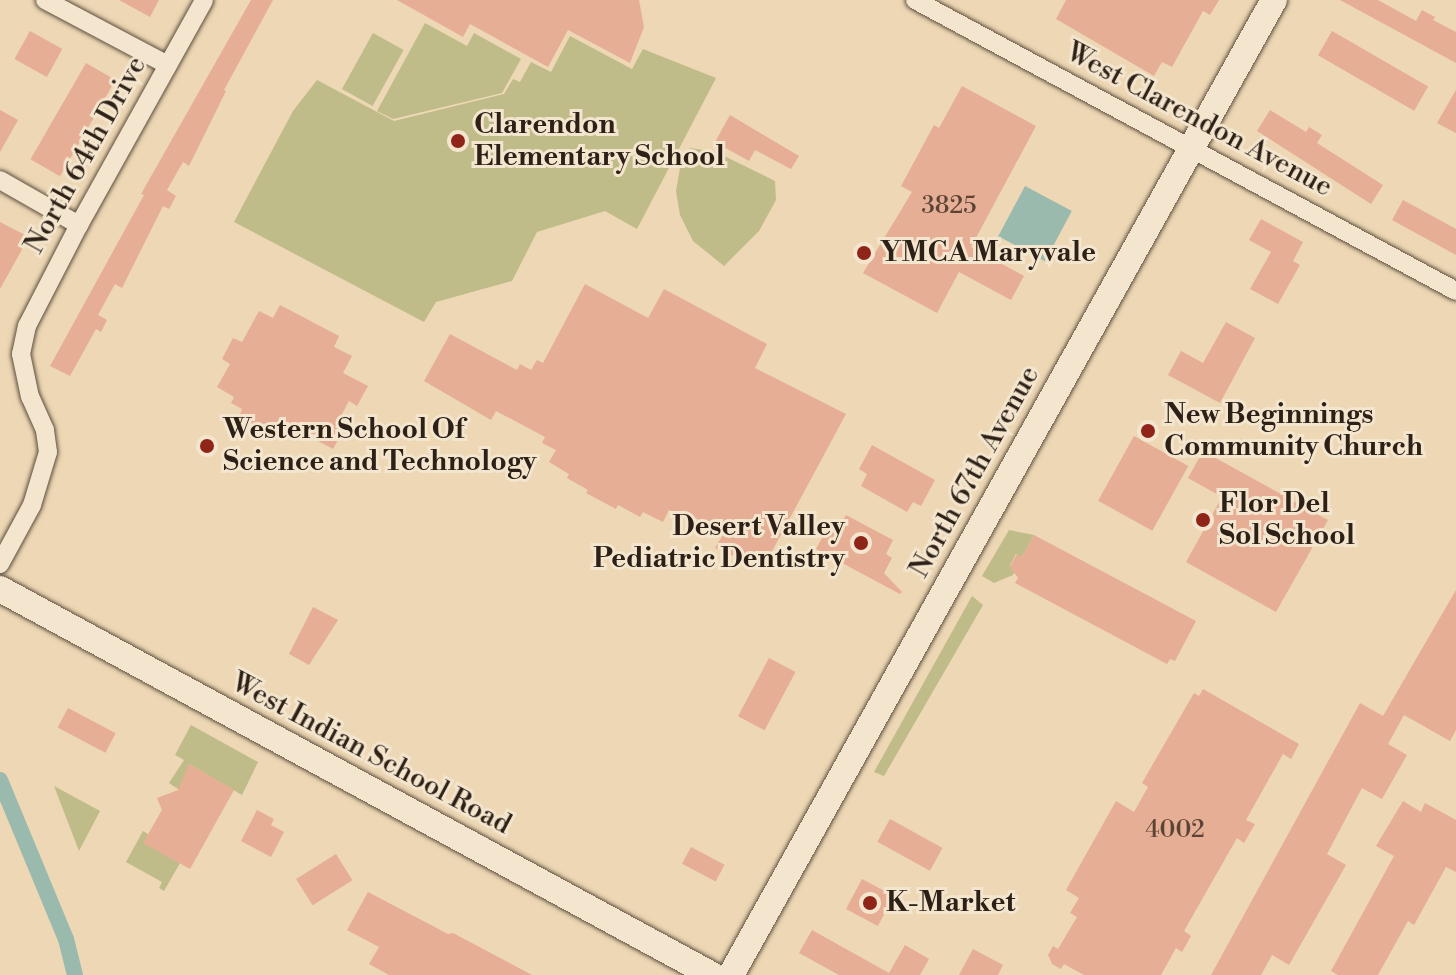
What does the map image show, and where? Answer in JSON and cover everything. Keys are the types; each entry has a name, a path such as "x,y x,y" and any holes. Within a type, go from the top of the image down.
{"main road":[{"name":"North 67th Avenue","path":"731,975 1274,0"},
{"name":"West Indian School Road","path":"0,589 712,975"}],"street":[{"path":"45,0 168,65"},
{"name":"North 64th Drive","path":"0,564 32,505 48,452 45,430 30,397 22,362 27,326 79,225 204,0"},
{"name":"West Clarendon Avenue","path":"915,0 1456,291"},
{"path":"0,180 79,225"}],"shaded area":[{"path":"425,23 467,46 474,33 521,59 502,93 393,119 377,111"},
{"path":"373,33 404,50 373,106 342,89"},
{"name":"Clarendon Elementary School","path":"570,36 632,69 643,49 716,78 637,229 605,211 537,232 512,281 436,302 424,322 234,222 293,111 317,80 394,121 504,94 513,79 520,82 531,62 551,72"},
{"path":"690,148 716,152 775,181 776,200 759,231 724,266 693,241 680,215 676,191 680,168"},
{"path":"1025,186 1072,211 1045,261 998,236"},
{"path":"1009,530 1034,535 1022,557 1016,554 1010,566 1015,570 1013,575 994,583 982,576"},
{"path":"972,596 983,605 884,776 874,772"},
{"path":"191,725 258,762 242,795 189,764 184,793 169,783 184,760 175,755"},
{"path":"54,786 100,811 79,851"},
{"path":"143,831 148,834 144,843 180,863 164,891 159,888 162,882 126,862"}],"building":[{"path":"119,0 159,0 150,17"},
{"path":"251,0 273,0 224,90 189,166 183,162 167,190 176,196 169,209 163,206 122,288 115,284 98,315 107,320 101,332 96,329 70,376 50,366 144,195 141,194"},
{"path":"397,0 639,0 644,27 630,63 568,30 548,67 470,24 463,37"},
{"path":"1066,0 1219,0 1210,15 1203,11 1172,67 1162,62 1154,76 1056,19"},
{"path":"1340,0 1378,0 1416,21 1422,10 1435,17 1433,20 1456,32 1456,63"},
{"path":"30,31 62,49 47,77 14,59"},
{"path":"1332,31 1428,86 1414,111 1318,55"},
{"path":"86,63 115,80 60,176 31,159"},
{"name":"YMCA Maryvale","path":"962,86 1036,126 971,247 1024,276 1011,300 959,272 937,313 863,273 912,192 901,186 934,125 939,128"},
{"path":"1456,90 1456,133 1437,123"},
{"path":"0,110 18,120 0,152"},
{"path":"1270,110 1306,132 1309,127 1322,135 1317,143 1383,185 1371,204 1257,131"},
{"path":"730,115 799,156 791,169 755,150 749,161 715,142"},
{"path":"1403,200 1456,229 1456,255 1392,220"},
{"path":"1261,219 1303,242 1293,261 1300,265 1278,304 1250,289 1271,252 1249,240"},
{"path":"0,222 29,237 0,289"},
{"path":"585,284 648,318 664,289 767,344 755,368 846,414 763,568 715,548 724,533 684,512 682,517 669,510 663,522 643,512 640,517 618,505 616,509 586,493 588,490 567,478 569,474 549,462 556,450 542,443 545,437 496,411 491,420 424,381 450,334 517,370 520,364 531,370 537,360 543,363"},
{"path":"280,305 339,336 334,347 352,356 343,373 368,386 357,406 349,401 335,427 343,431 333,449 281,421 274,435 239,417 242,409 231,403 234,397 217,387 230,364 222,359 233,338 242,342 259,311 273,318"},
{"path":"1226,322 1255,338 1220,403 1168,375 1181,351 1203,363"},
{"path":"1134,436 1188,466 1152,531 1098,501"},
{"path":"872,445 935,480 921,506 913,502 907,512 861,486 867,474 859,469"},
{"path":"1203,451 1328,520 1276,612 1186,562 1222,497 1188,478"},
{"name":"Desert Valley Pediatric Dentistry","path":"846,515 893,540 886,554 892,558 884,573 902,592 900,594 816,549 830,523 839,527"},
{"path":"1034,535 1196,621 1175,661 1170,659 1167,664 1015,583 1018,578 1010,567 1017,554 1022,557"},
{"path":"1456,590 1456,730 1450,741 1404,715 1388,744 1407,755 1382,799 1362,788 1327,854 1346,865 1289,965 1272,955 1261,975 1211,975 1360,703 1383,716"},
{"path":"313,607 338,620 309,665 289,654"},
{"path":"769,658 795,672 765,730 738,716"},
{"path":"1203,689 1299,744 1291,759 1283,754 1246,820 1255,824 1244,843 1237,838 1184,931 1191,936 1182,952 1176,948 1161,975 1084,975 1064,964 1061,969 1052,964 1048,955 1053,946 1058,949 1077,917 1070,913 1079,898 1066,890 1116,801 1134,812 1148,787 1142,783 1194,693 1199,696"},
{"path":"68,708 116,733 105,753 58,727"},
{"path":"189,764 234,790 190,869 143,843 162,810 157,798 178,790"},
{"path":"1403,801 1421,812 1425,803 1456,820 1456,872 1446,867 1414,925 1408,921 1378,975 1338,975 1331,971 1394,856 1376,846"},
{"path":"257,810 274,819 271,825 284,832 271,857 241,841"},
{"path":"890,819 942,848 930,871 877,842"},
{"path":"691,847 725,865 716,882 682,864"},
{"path":"336,854 352,880 313,905 296,879"},
{"name":"K-Market","path":"862,879 894,896 878,926 846,909"},
{"path":"368,892 532,975 389,975 369,964 379,947 347,930"},
{"path":"812,930 889,973 905,945 929,959 920,975 839,975 799,953"},
{"path":"973,949 1003,965 998,975 959,975"}],"waterway":[{"path":"0,780 66,939 75,975"}],"place":[{"name":"Clarendon Elementary School","path":"458,141"},
{"name":"YMCA Maryvale","path":"864,253"},
{"name":"New Beginnings Community Church","path":"1148,431"},
{"name":"Western School Of Science and Technology","path":"207,446"},
{"name":"Flor Del Sol School","path":"1203,520"},
{"name":"Desert Valley Pediatric Dentistry","path":"861,543"},
{"name":"K-Market","path":"870,903"}]}
